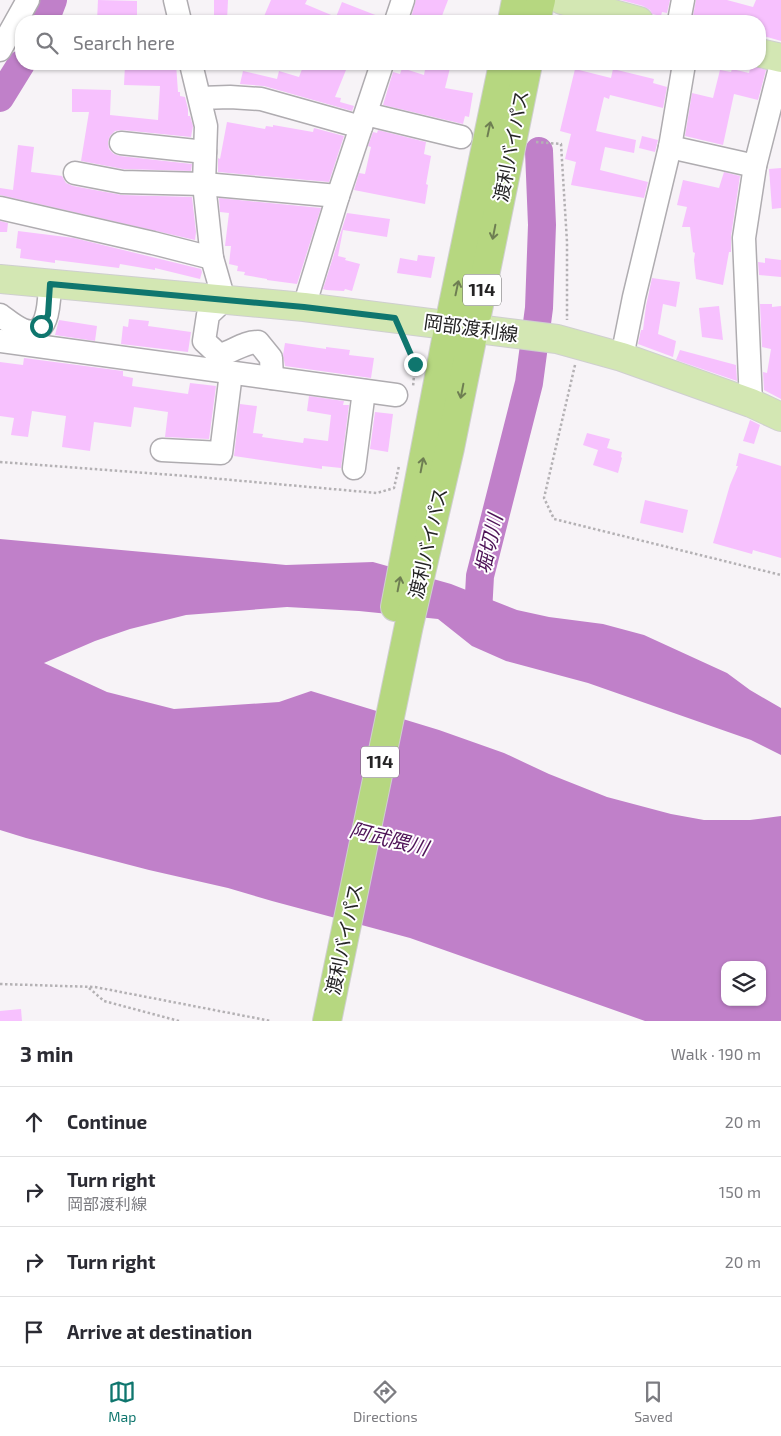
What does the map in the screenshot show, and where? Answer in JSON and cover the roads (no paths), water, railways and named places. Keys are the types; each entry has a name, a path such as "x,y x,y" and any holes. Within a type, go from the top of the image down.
{"highway":[{"path":"513,15 516,0"},
{"path":"537,15 540,0"},
{"name":"渡利バイパス","path":"319,1015 386,654 424,514 462,326 502,70"},
{"name":"渡利バイパス","path":"462,326 526,70"}],"main road":[{"path":"562,0 617,15"},
{"path":"766,54 781,58"},
{"name":"岡部渡利線","path":"0,279 304,307 462,326 568,342 622,357 750,403 781,417"}],"street":[{"path":"20,15 28,0"},
{"path":"175,0 179,15"},
{"path":"398,15 403,0"},
{"path":"680,15 683,0"},
{"path":"0,50 15,23"},
{"path":"750,403 744,238 755,166 781,64"},
{"path":"193,70 206,126 204,184 212,258 224,300 208,315 204,341 219,355 228,353 248,342 258,342 271,358 272,378"},
{"path":"304,307 338,196 380,70"},
{"path":"622,357 634,297 670,147 683,70"},
{"path":"200,98 261,99 363,121 461,137"},
{"path":"121,143 205,152"},
{"path":"670,147 755,166"},
{"path":"75,173 122,182 204,184 338,196"},
{"path":"0,208 212,258"},
{"path":"0,315 24,331 34,331 41,326 48,315 50,284"},
{"path":"0,341 231,373 364,390 404,393"},
{"path":"162,450 221,453 231,373"},
{"path":"354,468 364,390"}],"water":[{"name":"阿武隈川","path":"0,539 286,565 373,562 451,584 517,610 549,617 603,624 644,635 727,673 750,690 781,708 781,755 751,740 588,683 506,661 472,646 438,619 359,611 287,607 186,615 130,629 95,641 44,663 107,692 174,709 279,702 311,691 439,730 504,753 549,774 607,797 671,814 704,820 750,820 781,816 781,1021 645,1021 410,938 228,888 149,870 0,830"}],"waterway":[{"path":"47,15 53,0"},
{"path":"0,98 17,70"},
{"name":"堀切川","path":"494,624 478,613 480,576 529,383 539,308 542,225 539,151"}]}
